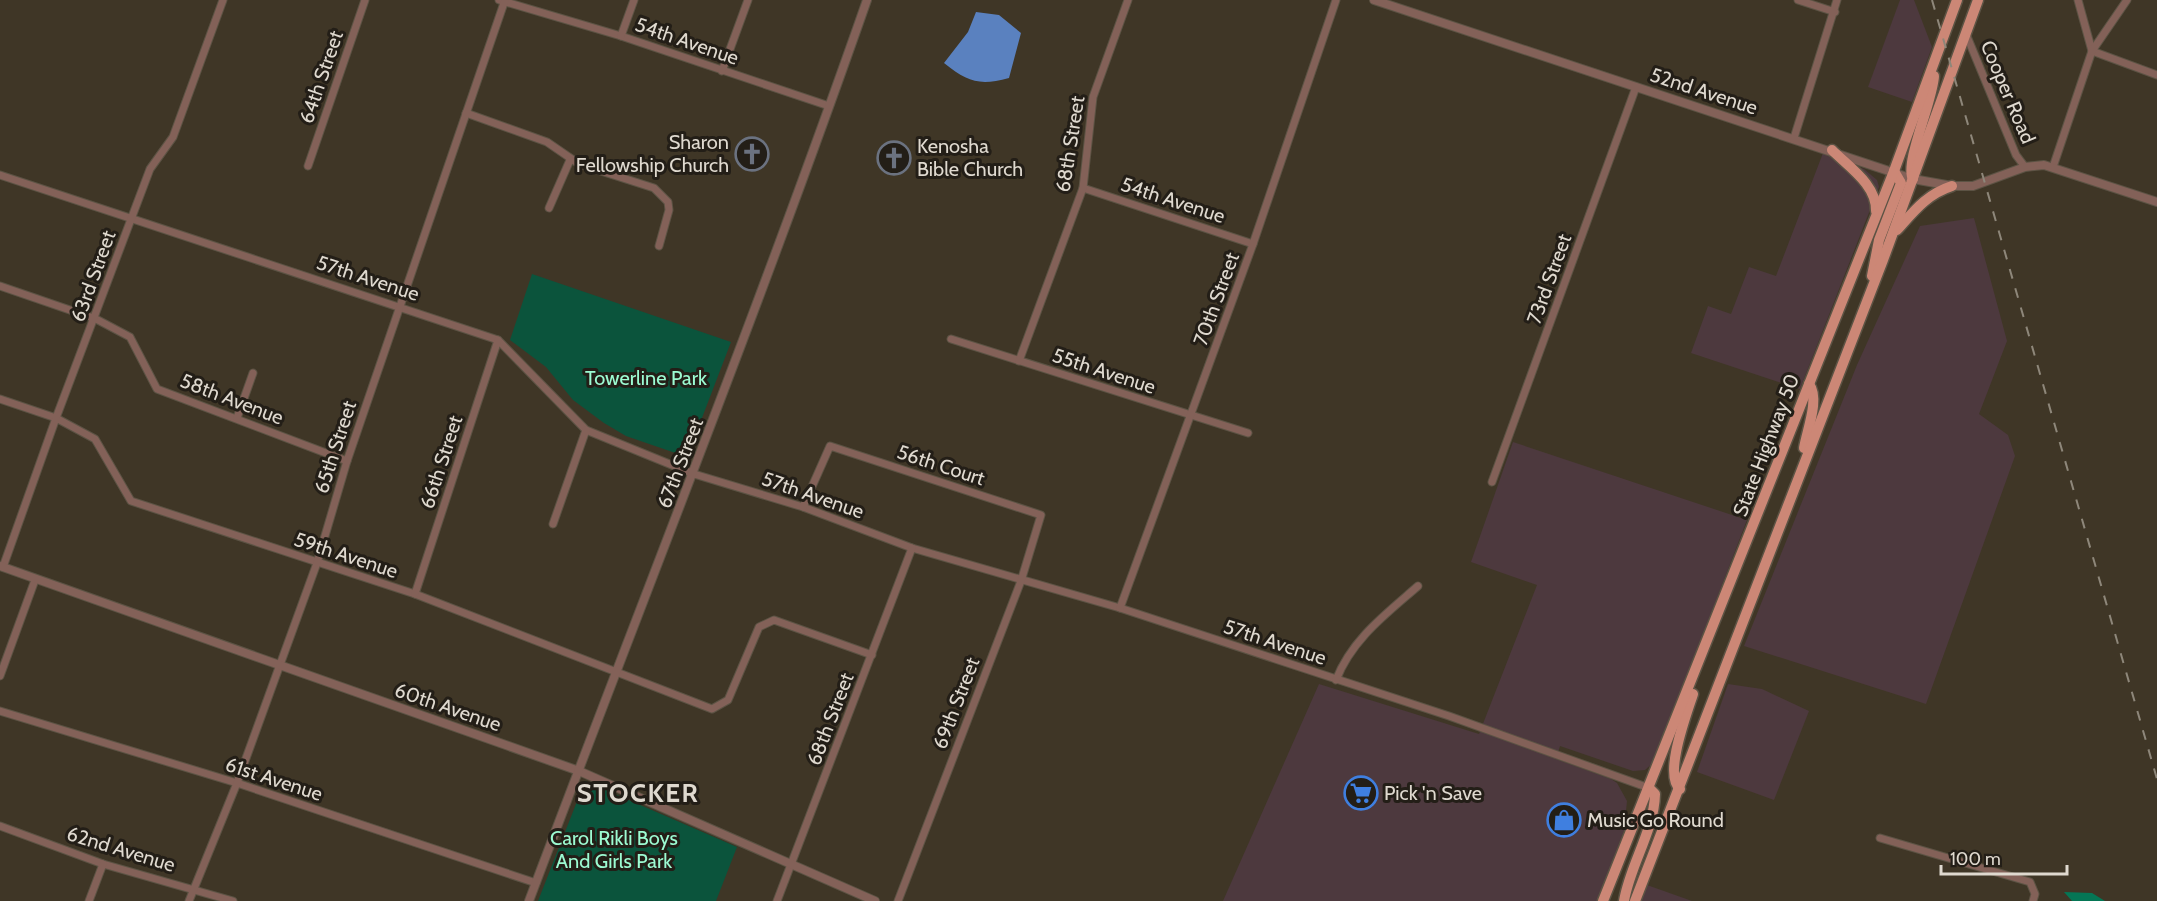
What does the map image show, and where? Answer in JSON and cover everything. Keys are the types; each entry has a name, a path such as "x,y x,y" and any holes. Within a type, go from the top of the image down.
{"main road":[{"name":"State Highway 50","path":"1603,901 1876,217 1957,0"},
{"name":"State Highway 50","path":"1635,901 1893,234 1978,0"},
{"path":"1913,179 1910,162 1931,97 1936,61"},
{"path":"1832,150 1866,183 1876,201 1876,217"},
{"path":"1868,297 1879,240 1901,183 1894,171"},
{"path":"1893,234 1920,204 1936,192 1952,186"},
{"path":"1801,469 1814,399 1813,389 1809,384"},
{"path":"1680,789 1675,786 1672,776 1675,758 1707,642"},
{"path":"1624,901 1627,885 1654,808 1655,794 1648,788"}],"street":[{"name":"63rd Street","path":"2,567 150,169 173,137 223,0"},
{"name":"64th Street","path":"308,165 365,0"},
{"path":"621,36 634,0"},
{"path":"722,71 748,0"},
{"name":"67th Street","path":"529,901 694,474 867,0"},
{"name":"68th Street","path":"1019,361 1083,188 1093,97 1128,0"},
{"name":"70th Street","path":"1120,608 1253,244 1336,0"},
{"name":"52nd Avenue","path":"1374,0 1832,150 1913,179 1952,186 1985,183 2025,167"},
{"path":"1798,0 1834,12"},
{"path":"1794,138 1837,0"},
{"path":"2078,0 2092,51"},
{"path":"2053,167 2092,51 2127,0"},
{"name":"54th Avenue","path":"503,1 621,36 829,106"},
{"name":"65th Street","path":"189,901 237,783 317,563 346,460 503,1"},
{"name":"Cooper Road","path":"1966,34 2016,155 2025,167 2053,167 2157,202"},
{"path":"2092,51 2157,75"},
{"name":"73rd Street","path":"1492,482 1636,87"},
{"path":"466,113 541,140 570,160 646,184 664,196 669,210 659,246"},
{"path":"549,208 570,160"},
{"name":"57th Avenue","path":"0,175 132,220 400,305 498,340 586,430 694,474 803,507 912,548 1120,608 1449,716 1648,788"},
{"name":"54th Avenue","path":"1083,188 1253,244"},
{"name":"58th Avenue","path":"0,285 96,319 130,337 157,388 346,460"},
{"name":"55th Avenue","path":"951,339 1248,433"},
{"name":"66th Street","path":"415,594 498,340"},
{"path":"237,418 253,373"},
{"name":"59th Avenue","path":"0,399 56,418 95,439 131,501 415,594 712,709 728,700 759,627 774,620 872,655"},
{"path":"553,524 586,430"},
{"name":"56th Court","path":"803,507 830,446 1041,515"},
{"name":"69th Street","path":"898,901 1021,581 1041,515"},
{"name":"68th Street","path":"777,901 912,548"},
{"name":"60th Avenue","path":"2,567 579,771 790,866 875,901"},
{"path":"0,676 35,580"},
{"path":"1336,680 1347,655 1360,639 1418,586"},
{"name":"61st Avenue","path":"0,711 237,783 536,883"},
{"name":"62nd Avenue","path":"0,826 103,864 233,901"},
{"path":"1880,838 2030,882 2035,894 2033,901"},
{"path":"89,901 103,864"}],"shaded area":[{"path":"1900,0 1914,0 1932,47 1912,102 1868,87"},
{"path":"1823,153 1864,169 1877,180 1879,187 1800,389 1691,353 1708,306 1731,314 1749,267 1776,276"},
{"path":"1974,218 2007,341 1979,414 2008,435 2015,456 1926,704 1744,646 1857,365 1920,226"},
{"path":"1513,442 1747,520 1654,762 1645,770 1633,771 1560,746 1556,759 1611,779 1617,783 1627,801 1624,831 1597,901 1223,901 1319,684 1479,734 1537,585 1471,562"},
{"path":"1728,684 1762,689 1809,711 1774,800 1697,772"},
{"path":"1647,885 1692,901 1641,901"}],"green space":[{"name":"Towerline Park","path":"532,274 731,342 687,457 626,436 604,423 573,400 546,367 510,340"},
{"name":"Carol Rikli Boys And Girls Park","path":"585,781 737,847 716,901 538,901"},
{"path":"2064,892 2092,893 2105,901 2072,901"}],"water":[{"path":"976,12 999,15 1021,33 1009,78 990,82 974,81 944,63 968,32"}],"railway":[{"path":"1932,0 2157,779"}],"place":[{"name":"Sharon Fellowship Church","path":"752,154"},
{"name":"Kenosha Bible Church","path":"894,158"},
{"name":"Pick 'n Save","path":"1361,793"},
{"name":"Music Go Round","path":"1564,820"}],"district":[{"name":"STOCKER","path":"638,793"}]}
